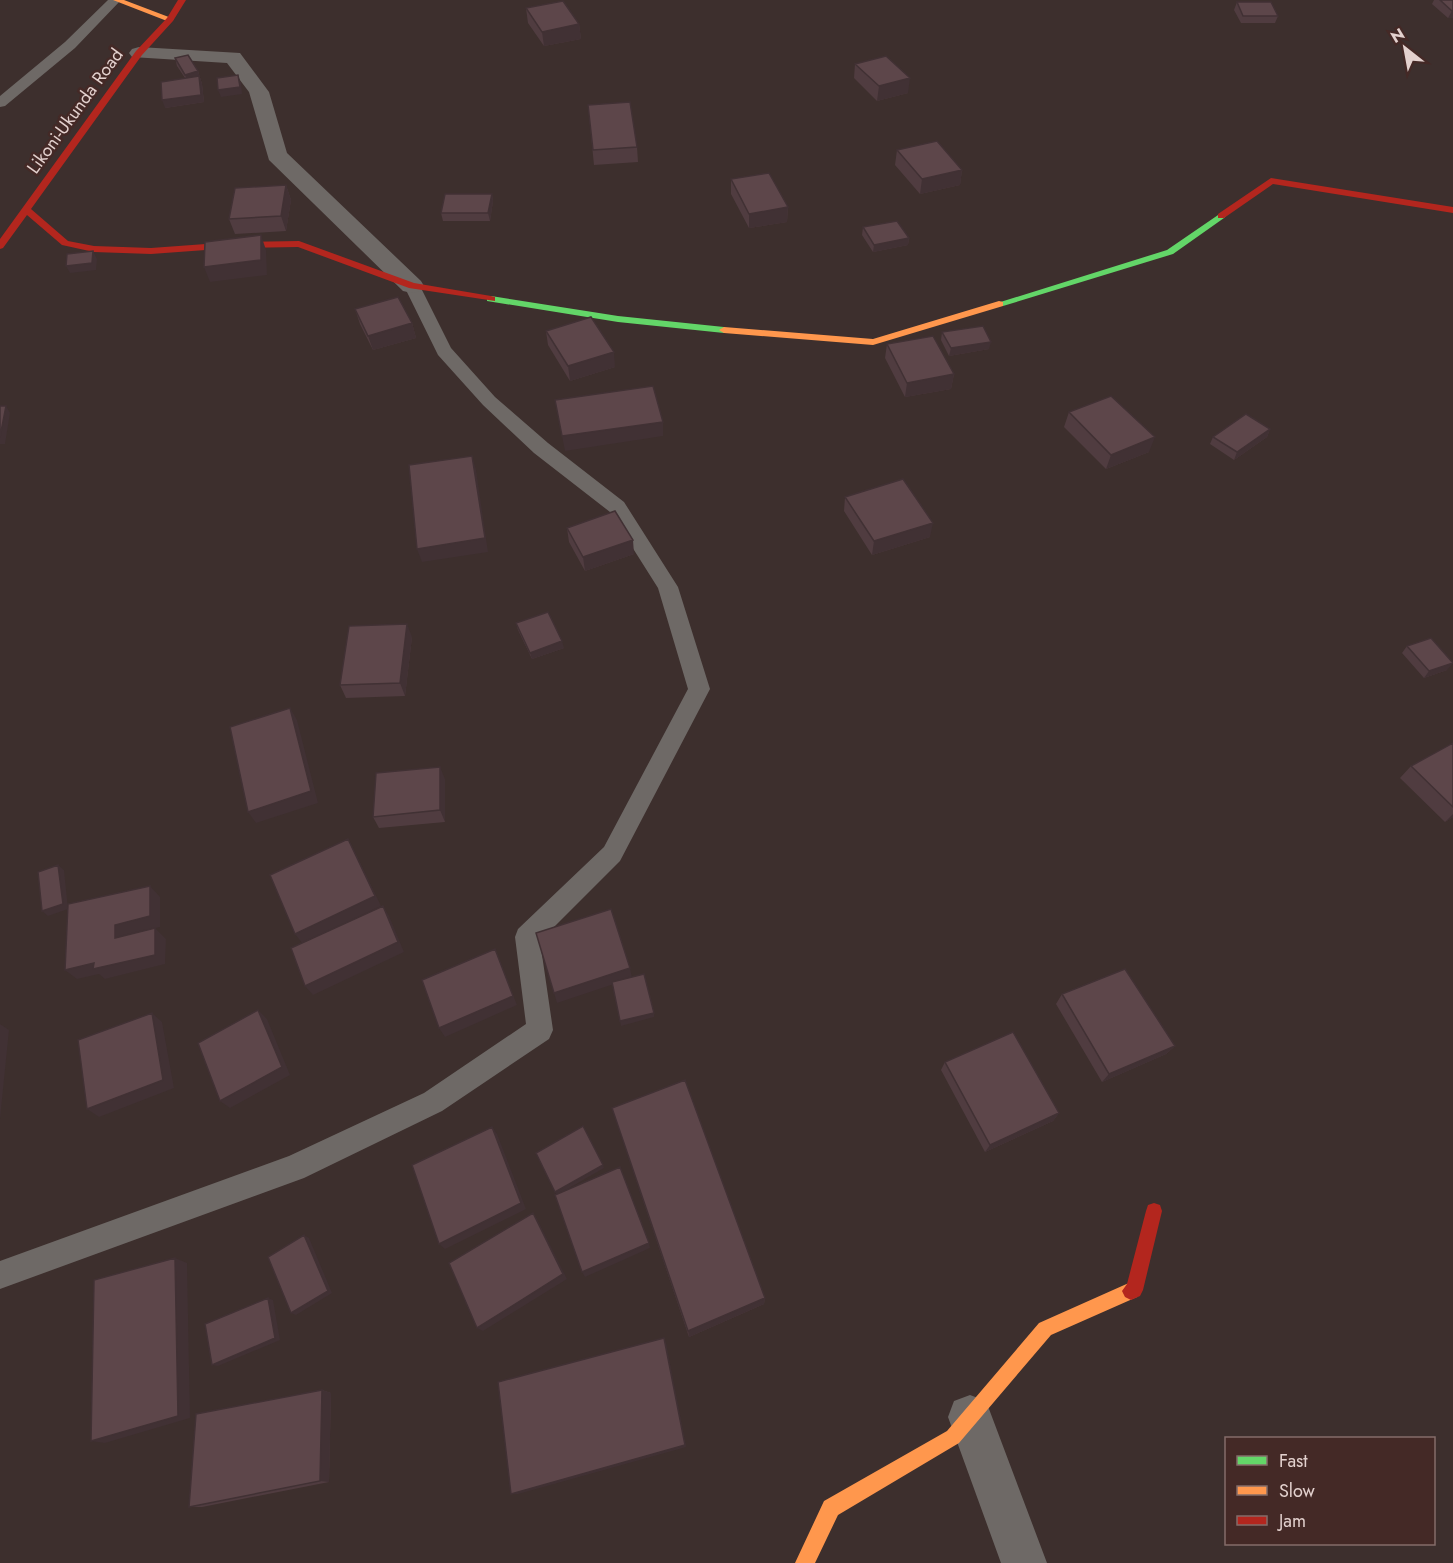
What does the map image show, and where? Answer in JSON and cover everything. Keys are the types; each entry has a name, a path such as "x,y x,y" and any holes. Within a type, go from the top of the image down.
{"main road":[{"path":"116,0 170,19"},
{"name":"Likoni-Ukunda Road","path":"0,246 140,53 170,19 182,0"},
{"path":"26,210 65,243 94,249 151,251 233,245 299,244 412,286 618,319 772,335 873,342 1170,252 1271,181 1453,210"},
{"path":"805,1563 831,1508 953,1437 1045,1329 1134,1290 1154,1211"}],"street":[{"path":"140,53 233,57 259,92 277,154 412,286"},
{"path":"970,1417 1024,1563"}],"lane":[{"path":"0,104 70,45 116,0"},
{"path":"0,1275 294,1168 433,1102 540,1030 527,937 612,854 699,689 668,586 617,507 541,448 489,401 444,351 412,286"}],"building":[{"path":"1440,0 1453,0 1453,11 1452,11"},
{"path":"563,1 579,24 542,32 526,8"},
{"path":"1237,2 1271,2 1278,16 1243,16"},
{"path":"188,55 198,71 185,75 175,58"},
{"path":"886,56 910,78 879,86 855,64"},
{"path":"238,75 240,87 218,90 217,78"},
{"path":"199,76 201,95 162,100 161,82"},
{"path":"630,102 637,147 593,150 588,105"},
{"path":"937,141 962,170 922,179 897,150"},
{"path":"769,173 788,207 749,214 731,179"},
{"path":"286,185 281,216 229,219 235,188"},
{"path":"445,194 492,194 488,213 441,213"},
{"path":"897,221 909,238 874,245 863,227"},
{"path":"261,235 261,260 204,267 205,242"},
{"path":"93,251 92,263 66,266 67,254"},
{"path":"398,297 412,323 368,336 355,309"},
{"path":"591,317 614,352 568,366 546,331"},
{"path":"983,326 991,342 951,348 942,332"},
{"path":"933,336 954,374 907,383 887,344"},
{"path":"653,386 663,422 562,436 555,400"},
{"path":"1111,396 1155,437 1111,455 1069,412"},
{"path":"0,406 6,406 0,437"},
{"path":"1246,414 1270,429 1237,452 1213,437"},
{"path":"472,456 485,538 417,549 409,465"},
{"path":"903,479 933,523 874,541 845,497"},
{"path":"615,511 633,540 583,557 567,528"},
{"path":"548,612 562,641 530,653 516,623"},
{"path":"407,624 400,683 340,685 349,626"},
{"path":"1431,638 1453,663 1429,671 1407,646"},
{"path":"290,708 311,791 248,812 230,727"},
{"path":"1453,743 1453,807 1411,766"},
{"path":"440,767 440,810 373,817 376,773"},
{"path":"348,839 375,896 295,934 270,875"},
{"path":"58,865 63,904 42,911 38,872"},
{"path":"150,886 150,916 115,925 115,938 155,928 155,955 93,969 94,963 65,970 68,904"},
{"path":"383,906 398,942 305,986 291,948"},
{"path":"611,909 630,968 554,993 536,933"},
{"path":"495,949 513,996 439,1028 422,980"},
{"path":"1125,969 1175,1046 1109,1074 1062,994"},
{"path":"644,974 654,1013 620,1021 612,982"},
{"path":"258,1010 282,1067 220,1101 198,1043"},
{"path":"152,1013 163,1080 87,1109 78,1040"},
{"path":"1013,1032 1059,1113 990,1145 945,1062"},
{"path":"685,1080 765,1298 688,1331 612,1108"},
{"path":"583,1126 603,1165 555,1192 536,1153"},
{"path":"492,1127 521,1203 439,1244 412,1165"},
{"path":"620,1167 649,1243 582,1272 555,1195"},
{"path":"533,1213 563,1274 477,1328 449,1263"},
{"path":"304,1235 328,1291 291,1313 268,1257"},
{"path":"175,1258 178,1416 91,1441 94,1280"},
{"path":"268,1298 275,1338 212,1365 205,1324"},
{"path":"664,1338 685,1445 511,1494 498,1382"},
{"path":"322,1390 320,1481 189,1507 196,1414"}],"traffic: fast":[{"path":"999,304 1170,252 1221,216"},
{"path":"491,299 618,319 724,330"}],"traffic: slow":[{"path":"117,0 170,19"},
{"path":"724,330 873,342 999,304"},
{"path":"805,1563 831,1508 953,1437 1045,1329 1131,1291"}],"traffic: jam":[{"path":"0,246 139,53 170,19 182,0"},
{"path":"1221,216 1271,181 1453,210"},
{"path":"26,210 65,243 94,249 151,251 233,245 299,244 412,286 491,299"},
{"path":"1131,1291 1134,1290 1154,1211"}]}
